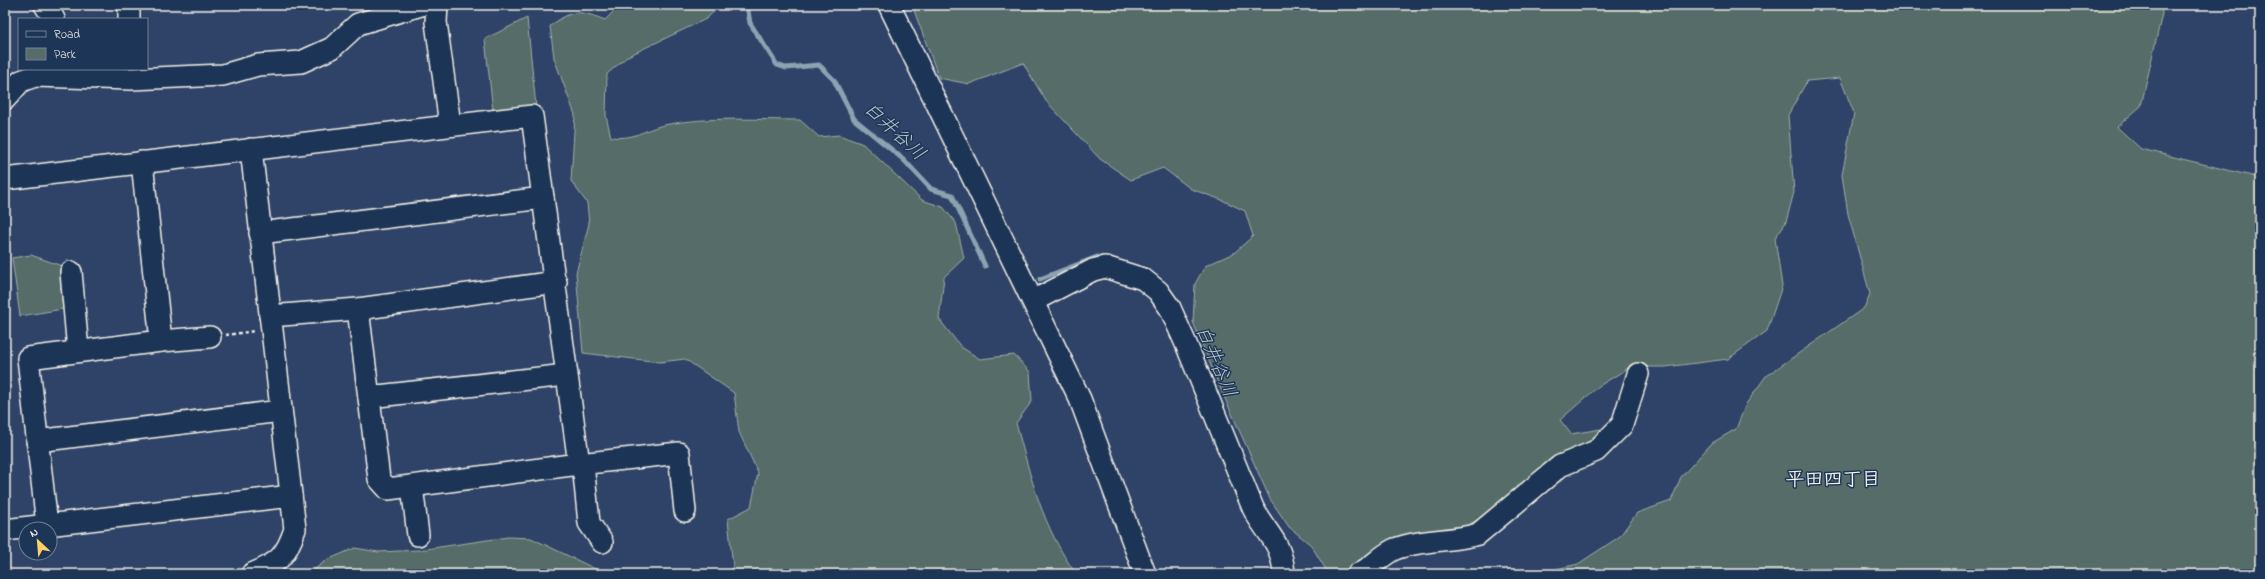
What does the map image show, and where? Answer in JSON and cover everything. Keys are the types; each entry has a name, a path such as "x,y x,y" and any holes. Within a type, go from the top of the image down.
{"street":[{"path":"45,5 53,18"},
{"path":"129,5 129,18"},
{"path":"5,99 21,81 35,76 86,74 223,75 258,65 301,62 332,48 358,24 383,10 421,5"},
{"path":"437,5 436,22 450,125"},
{"path":"889,5 1080,399 1145,574"},
{"path":"5,179 532,116 556,282 566,375 579,464 584,474 589,523 602,542"},
{"path":"250,150 295,529 289,547 273,565 252,574"},
{"path":"142,162 161,341"},
{"path":"260,233 543,198"},
{"path":"1033,301 1093,270 1105,267 1143,279 1158,291 1170,308 1186,344 1253,508 1259,520 1280,548 1283,558 1284,574"},
{"path":"70,272 78,351"},
{"path":"271,322 556,282"},
{"path":"358,309 379,479 388,489 579,464 680,453 684,511"},
{"path":"47,521 28,358 161,341 210,337"},
{"path":"1358,574 1399,548 1410,544 1461,539 1478,534 1560,466 1596,451 1622,425 1638,374"},
{"path":"369,397 566,375"},
{"path":"37,441 281,411"},
{"path":"412,486 418,535"},
{"path":"58,524 291,496"},
{"path":"5,530 18,528"}],"path":[{"path":"210,337 271,322"}],"green space":[{"path":"620,5 721,5 706,19 628,56 607,74 606,116 611,137 620,138 633,136 664,125 697,120 800,120 819,137 839,135 863,144 922,200 943,207 956,223 964,258 944,277 939,319 961,347 980,359 1014,355 1030,372 1032,401 1016,423 1046,520 1064,556 1076,574 724,574 733,567 728,519 751,507 758,473 739,432 734,393 685,359 660,362 583,353 576,273 589,224 587,203 571,181 575,115 554,58 550,26 565,16 576,13 589,14 605,20"},
{"path":"912,5 2162,5 2162,14 2141,106 2117,127 2141,149 2260,178 2260,574 1534,574 1578,564 1619,537 1637,513 1671,501 1681,477 1712,443 1736,429 1746,404 1766,376 1864,308 1870,294 1848,214 1842,175 1854,113 1840,78 1807,81 1788,115 1794,192 1786,222 1775,238 1782,286 1767,331 1728,359 1665,367 1630,367 1599,386 1560,420 1571,434 1601,429 1602,446 1534,473 1498,508 1463,528 1376,553 1347,571 1328,573 1311,545 1289,527 1270,499 1218,383 1193,322 1195,284 1205,266 1234,253 1253,236 1245,211 1222,200 1191,189 1163,168 1131,180 1100,159 1046,101 1023,63 969,84 939,78"},
{"path":"527,18 536,107 493,111 485,39"},
{"path":"31,255 62,266 69,308 20,316 12,258"},
{"path":"508,537 531,538 606,574 308,574 327,560 355,548 378,552 419,550"}],"waterway":[{"name":"白井谷川","path":"747,5 750,23 777,65 786,68 819,65 834,80 854,119 903,159 931,189 952,195 985,266"},
{"name":"白井谷川","path":"1040,279 1097,257 1106,259"}],"district":[{"name":"平田四丁目","path":"1833,480"}]}
